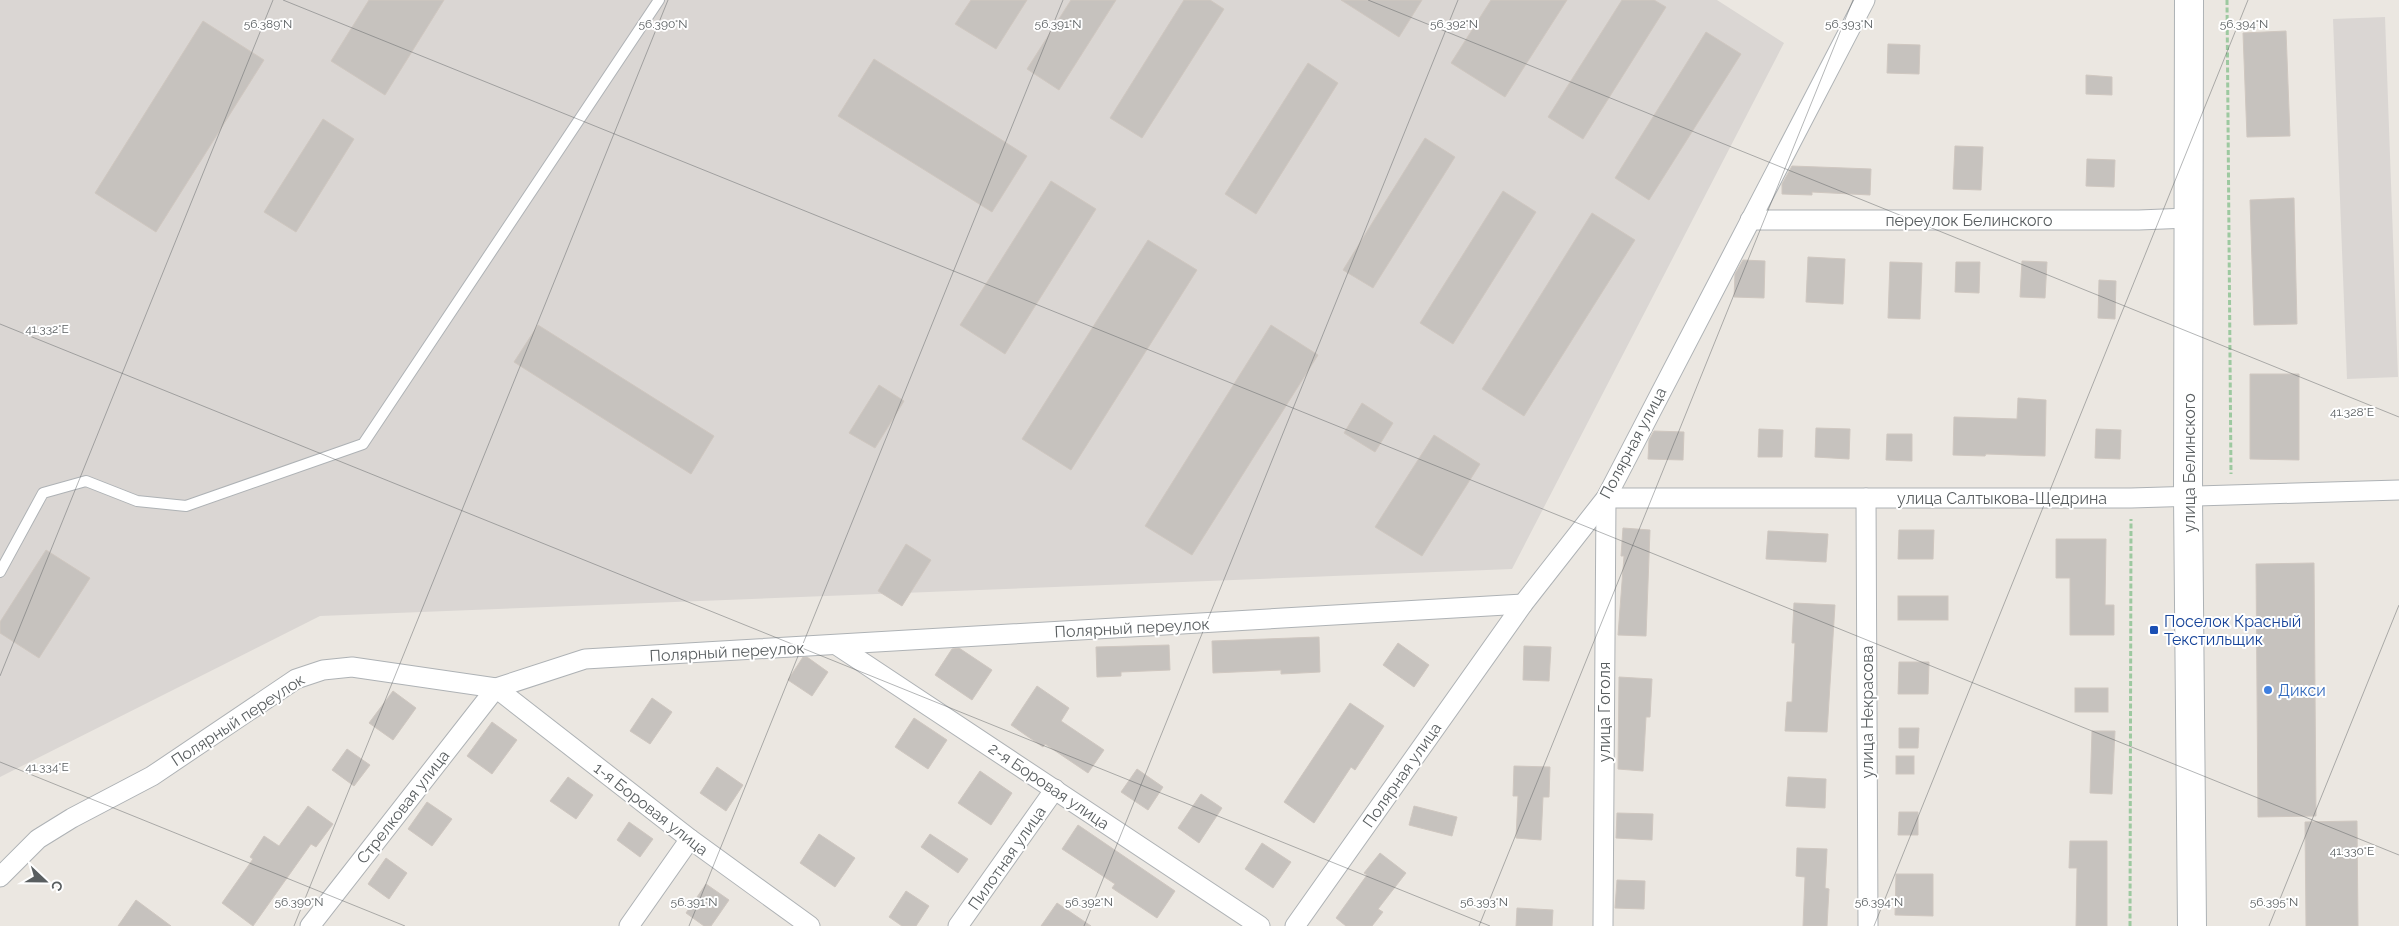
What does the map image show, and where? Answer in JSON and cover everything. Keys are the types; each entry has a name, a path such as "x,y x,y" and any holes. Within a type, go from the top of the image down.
{"main road":[{"name":"улица Белинского","path":"2189,0 2188,496 2192,926"}],"street":[{"name":"Полярная улица","path":"1295,926 1523,604 1606,498 1865,0"},
{"name":"переулок Белинского","path":"1750,220 2188,218"},
{"name":"улица Салтыкова-Щедрина","path":"1606,498 2131,498 2399,490"},
{"name":"улица Гоголя","path":"1603,926 1606,498"},
{"name":"улица Некрасова","path":"1866,498 1868,926"},
{"name":"Полярный переулок","path":"0,877 38,839 72,818 152,776 296,679 323,670 352,667 496,688 584,660 1523,604"},
{"name":"2-я Боровая улица","path":"838,646 1260,926"},
{"name":"1-я Боровая улица","path":"496,688 690,840 810,926"},
{"name":"Стрелковая улица","path":"310,926 496,688"},
{"name":"Пилотная улица","path":"958,926 1055,789"},
{"path":"629,926 690,840"}],"lane":[{"path":"0,572 44,493 86,480 137,501 186,506 363,444 659,0"}],"path":[{"path":"2227,0 2231,495"},
{"path":"2130,926 2131,498"}],"shaded area":[{"path":"0,0 1717,0 1784,43 1512,569 320,616 0,777"},
{"path":"2385,17 2398,377 2347,379 2333,19"}],"building":[{"path":"369,0 444,0 385,95 331,61"},
{"path":"971,0 1027,0 996,49 955,24"},
{"path":"1071,0 1116,0 1059,90 1027,69"},
{"path":"1184,0 1210,0 1224,9 1142,138 1110,118"},
{"path":"1341,0 1422,0 1399,37"},
{"path":"1491,0 1567,0 1505,97 1451,63"},
{"path":"1622,0 1654,0 1666,7 1583,139 1548,117"},
{"path":"203,21 264,60 156,232 95,193"},
{"path":"2286,31 2290,136 2247,137 2243,33"},
{"path":"1706,32 1741,54 1649,200 1615,178"},
{"path":"1888,44 1920,45 1919,74 1887,73"},
{"path":"874,59 1027,156 992,212 838,116"},
{"path":"1308,63 1338,83 1256,214 1225,194"},
{"path":"2086,75 2112,77 2112,95 2086,94"},
{"path":"323,119 354,139 296,232 264,212"},
{"path":"1425,138 1455,157 1373,288 1343,270"},
{"path":"1955,146 1983,147 1981,190 1953,189"},
{"path":"2087,159 2115,160 2114,187 2086,186"},
{"path":"1792,166 1871,169 1870,195 1812,192 1812,195 1782,194 1782,184"},
{"path":"1051,181 1096,209 1005,354 960,325"},
{"path":"1503,191 1536,212 1453,344 1420,323"},
{"path":"2294,198 2297,324 2254,325 2250,200"},
{"path":"1592,213 1635,240 1524,416 1482,389"},
{"path":"1148,240 1197,270 1071,470 1022,439"},
{"path":"1808,257 1845,259 1843,304 1806,302"},
{"path":"1743,260 1765,261 1764,298 1734,297 1735,274"},
{"path":"2022,261 2047,262 2045,298 2020,297"},
{"path":"1890,262 1922,263 1920,319 1888,318"},
{"path":"1956,262 1980,262 1979,293 1955,292"},
{"path":"2099,280 2116,281 2115,319 2098,318"},
{"path":"538,325 714,436 691,474 514,362"},
{"path":"1271,325 1318,355 1192,555 1145,526"},
{"path":"2250,374 2299,374 2299,460 2250,459"},
{"path":"879,385 904,401 875,448 849,433"},
{"path":"2018,398 2046,400 2045,456 1953,455 1954,417 2017,419"},
{"path":"1362,403 1393,423 1375,452 1344,433"},
{"path":"1816,428 1850,429 1849,459 1815,457"},
{"path":"1759,429 1783,430 1782,457 1758,457"},
{"path":"2096,429 2121,430 2120,459 2095,458"},
{"path":"1654,431 1684,432 1683,460 1648,459 1649,440"},
{"path":"1887,434 1912,434 1912,461 1886,460"},
{"path":"1434,435 1480,464 1422,556 1375,527"},
{"path":"1623,528 1650,530 1646,636 1618,635 1624,556 1621,556"},
{"path":"1899,530 1934,530 1933,559 1898,559"},
{"path":"1768,531 1828,534 1826,562 1766,559"},
{"path":"2056,539 2106,539 2105,605 2114,605 2114,635 2070,635 2070,578 2056,578"},
{"path":"906,544 931,560 902,606 878,591"},
{"path":"46,550 90,578 39,658 0,633 0,622"},
{"path":"2314,563 2316,816 2258,817 2256,564"},
{"path":"1898,596 1948,596 1948,620 1898,620"},
{"path":"1794,603 1835,605 1827,732 1785,731 1787,702 1792,702 1795,643 1792,643"},
{"path":"1319,637 1320,672 1281,674 1281,670 1213,673 1212,641"},
{"path":"1398,643 1429,665 1414,687 1383,665"},
{"path":"1169,645 1170,670 1121,672 1121,676 1097,677 1096,647"},
{"path":"1524,646 1551,647 1549,681 1523,680"},
{"path":"959,648 992,670 972,700 935,675 952,649"},
{"path":"803,657 807,657 828,672 812,696 788,680"},
{"path":"1899,662 1929,662 1928,694 1898,694"},
{"path":"1619,677 1652,679 1650,717 1646,717 1643,771 1618,769"},
{"path":"1037,686 1069,708 1061,721 1104,750 1088,773 1045,744 1043,747 1011,725"},
{"path":"2075,688 2108,688 2108,712 2075,712"},
{"path":"393,691 416,708 393,740 369,723"},
{"path":"652,698 672,712 650,744 630,731"},
{"path":"1350,703 1384,726 1355,770 1351,767 1314,823 1284,802"},
{"path":"914,718 947,740 928,769 895,747"},
{"path":"492,722 517,740 492,774 467,756"},
{"path":"1899,728 1919,728 1918,748 1899,748"},
{"path":"2092,731 2115,731 2112,794 2090,793"},
{"path":"347,749 370,765 354,786 332,770"},
{"path":"1896,756 1914,756 1914,774 1896,774"},
{"path":"1514,766 1550,767 1549,797 1543,797 1541,840 1516,838 1518,796 1513,796"},
{"path":"717,767 743,785 726,811 700,793"},
{"path":"1137,769 1163,787 1148,810 1121,792"},
{"path":"980,771 1012,793 991,825 958,803"},
{"path":"568,777 593,795 576,819 550,801"},
{"path":"1788,777 1826,779 1825,808 1786,806"},
{"path":"1201,794 1222,808 1199,843 1178,828"},
{"path":"427,802 452,819 432,846 408,829"},
{"path":"308,806 333,824 316,847 311,844 253,926 222,903 253,859 250,857 264,836 279,846"},
{"path":"1414,806 1457,817 1452,836 1409,825"},
{"path":"1899,812 1918,812 1918,835 1898,835"},
{"path":"1617,813 1653,814 1652,840 1616,838"},
{"path":"2357,821 2358,926 2306,926 2305,822"},
{"path":"629,822 653,839 640,857 617,840"},
{"path":"1078,825 1175,891 1157,918 1112,888 1115,884 1062,849"},
{"path":"819,834 855,858 835,887 800,863"},
{"path":"930,834 968,859 958,873 921,847"},
{"path":"2070,841 2107,841 2107,926 2076,926 2077,868 2069,868"},
{"path":"1262,843 1291,862 1273,888 1245,869"},
{"path":"1797,848 1827,849 1825,888 1829,889 1827,926 1803,926 1805,877 1796,876"},
{"path":"1380,853 1406,873 1378,909 1383,912 1372,926 1346,926 1336,918 1367,875 1364,873"},
{"path":"386,858 407,873 389,899 368,884"},
{"path":"1896,874 1933,874 1933,916 1895,915"},
{"path":"1617,880 1645,881 1644,909 1615,908"},
{"path":"706,884 729,900 711,926 704,926 686,913"},
{"path":"906,891 929,906 916,926 902,926 889,917"},
{"path":"136,900 171,926 118,926"},
{"path":"1057,903 1091,926 1041,926"},
{"path":"1517,908 1553,910 1552,926 1516,926"}],"place":[{"name":"Поселок Красный Текстильщик","path":"2154,630"},
{"name":"Дикси","path":"2268,690"}]}
